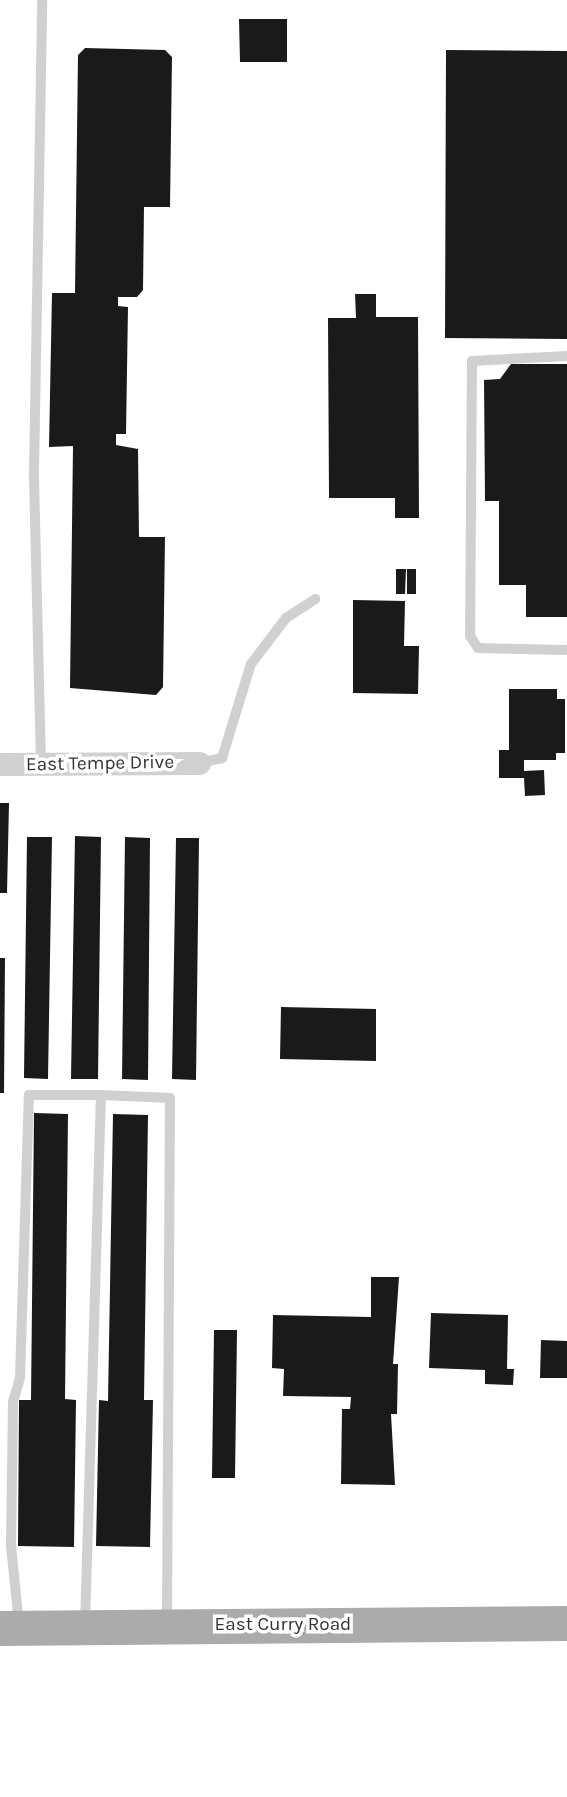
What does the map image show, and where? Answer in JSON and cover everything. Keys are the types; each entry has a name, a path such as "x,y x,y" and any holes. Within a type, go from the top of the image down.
{"main road":[{"name":"East Curry Road","path":"10,1628 567,1623"}],"street":[{"name":"East Tempe Drive","path":"0,764 200,763"}],"lane":[{"path":"41,764 34,472 42,0"},
{"path":"567,356 472,361 470,636 478,648 567,650"},
{"path":"200,763 222,758 251,664 286,618 315,599"},
{"path":"10,1628 13,1402 20,1377 29,1094 170,1098 167,1626"},
{"path":"85,1626 101,1094"}],"building":[{"path":"239,19 287,19 287,62 240,62"},
{"path":"85,48 165,50 172,57 170,207 144,207 143,290 137,297 118,297 118,306 128,307 126,434 116,434 116,445 138,449 139,537 165,537 163,687 156,695 70,688 73,446 49,447 52,293 75,293 78,55"},
{"path":"446,50 567,51 567,339 445,338"},
{"path":"355,294 376,294 376,317 418,317 419,518 395,518 395,498 329,498 328,318 356,318"},
{"path":"511,364 567,364 567,617 526,617 526,585 499,585 499,501 485,501 484,380 500,379"},
{"path":"396,569 406,569 405,594 396,594"},
{"path":"407,569 416,569 416,594 407,594"},
{"path":"353,600 405,601 404,646 419,646 418,694 353,693"},
{"path":"509,689 557,689 557,699 565,699 565,753 556,753 556,760 524,760 524,771 544,770 545,795 525,796 524,778 499,778 499,750 509,750"},
{"path":"0,803 9,803 7,893 0,893"},
{"path":"75,836 101,837 98,1079 71,1079"},
{"path":"27,837 52,837 48,1079 24,1078"},
{"path":"125,837 150,838 148,1080 122,1079"},
{"path":"176,838 199,838 196,1080 172,1079"},
{"path":"0,958 5,958 4,1093 0,1093"},
{"path":"281,1007 376,1009 376,1061 280,1059"},
{"path":"34,1113 68,1114 65,1399 76,1400 74,1547 18,1546 19,1400 31,1400"},
{"path":"113,1114 148,1115 144,1400 153,1400 150,1547 96,1546 99,1400 108,1401"},
{"path":"371,1277 399,1277 393,1364 398,1364 397,1414 391,1414 395,1485 341,1484 342,1409 350,1409 351,1397 283,1396 284,1369 272,1368 273,1315 371,1317"},
{"path":"431,1313 508,1315 507,1369 514,1369 513,1385 485,1384 485,1370 429,1368"},
{"path":"214,1330 237,1330 235,1478 212,1478"},
{"path":"541,1340 567,1341 567,1378 540,1378"}]}
